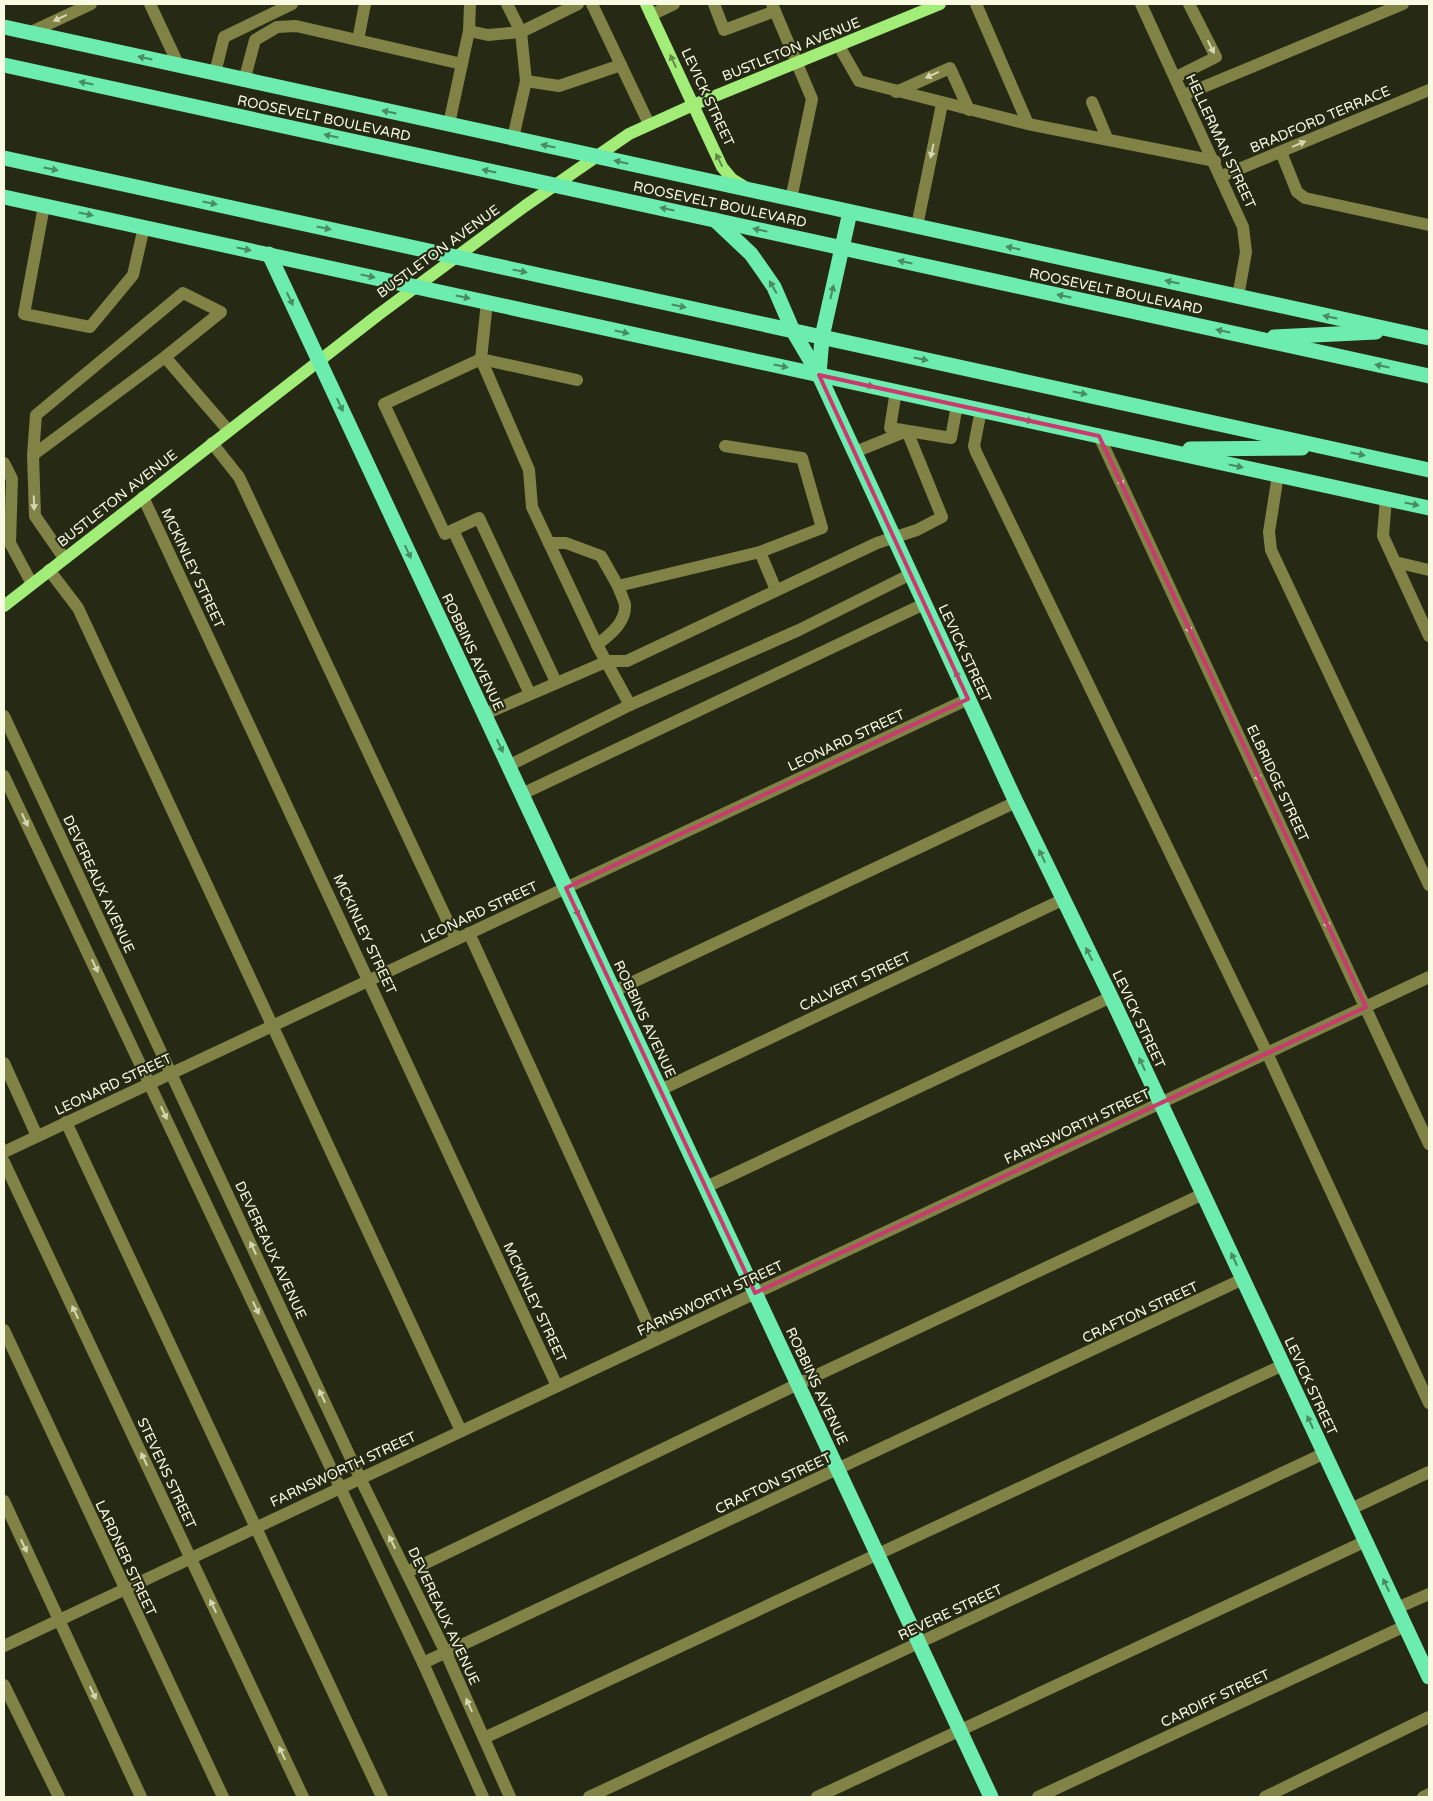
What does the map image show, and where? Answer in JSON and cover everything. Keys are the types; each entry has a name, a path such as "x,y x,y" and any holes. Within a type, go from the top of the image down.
{"highway":[{"name":"ROOSEVELT BOULEVARD","path":"4,27 244,81 1429,338"},
{"name":"ROOSEVELT BOULEVARD","path":"4,64 1429,376"},
{"path":"4,158 1429,470"},
{"path":"4,197 1429,508"},
{"name":"LEVICK STREET","path":"819,375 822,337 850,212"},
{"name":"LEVICK STREET","path":"715,220 750,254 774,287 793,331 819,375 1016,802 1062,900 1111,997 1429,1677"},
{"name":"ROBBINS AVENUE","path":"269,254 991,1797"},
{"path":"1254,338 1398,332"},
{"path":"1163,450 1328,447"}],"main road":[{"name":"BUSTLETON AVENUE","path":"4,606 228,430 416,286 554,185 629,134 693,105 939,4"},
{"name":"LEVICK STREET","path":"649,9 727,173 740,184 754,191"}],"street":[{"path":"29,33 91,4"},
{"path":"150,4 179,66"},
{"path":"215,73 224,37 292,4"},
{"path":"358,40 365,4"},
{"path":"449,124 469,31 470,4"},
{"path":"507,4 521,32 526,81 513,138"},
{"path":"469,31 488,35 521,32 578,4"},
{"path":"592,4 649,124"},
{"path":"649,9 674,4"},
{"path":"714,4 724,30 774,7 812,99 791,199"},
{"path":"976,4 1028,124"},
{"name":"HELLERMAN STREET","path":"1141,4 1239,215 1246,240 1245,264 1238,297"},
{"path":"1176,77 1216,57 1189,4"},
{"path":"1184,95 1402,4"},
{"path":"244,81 254,40 277,27 296,26 462,64"},
{"path":"839,46 858,81 942,104 1028,124 1107,138 1215,162"},
{"path":"526,81 559,86 621,65"},
{"path":"896,92 950,68 969,110"},
{"name":"BRADFORD TERRACE","path":"1222,176 1429,90"},
{"path":"1092,102 1107,138"},
{"path":"917,226 942,104"},
{"path":"1281,152 1298,192 1305,198 1429,225"},
{"path":"44,206 24,314 90,327 133,274 144,227"},
{"path":"33,455 165,357 221,312 183,293 36,415 33,455 35,516 64,558"},
{"path":"487,302 481,359 529,470 532,507 597,644 630,705"},
{"path":"165,357 228,430"},
{"path":"556,682 479,518 445,534 384,404 481,359 577,380"},
{"path":"896,391 890,428 951,438 957,405"},
{"path":"981,410 974,446 976,452 1267,1053 1429,1403"},
{"path":"484,714 556,682 608,662 627,661 877,543 894,538 942,517 907,431"},
{"path":"855,452 907,431"},
{"name":"ELBRIDGE STREET","path":"1099,436 1429,1144"},
{"path":"212,443 239,477 456,939"},
{"path":"618,586 760,552 822,528 802,458 725,446"},
{"path":"4,463 12,479 10,543 32,584"},
{"path":"1278,475 1269,532 1271,550 1429,885"},
{"name":"MCKINLEY STREET","path":"143,497 370,980 557,1386"},
{"path":"1386,498 1383,536 1429,636"},
{"path":"453,530 530,694"},
{"path":"549,544 566,543 601,556 618,586 625,606 621,619 617,628 597,644"},
{"path":"760,552 776,590"},
{"path":"1395,562 1429,570"},
{"path":"49,570 78,608 271,1026 461,1430"},
{"path":"508,766 630,705 799,630 911,574"},
{"path":"522,794 924,604"},
{"name":"LEONARD STREET","path":"4,1152 968,699"},
{"name":"DEVEREAUX AVENUE","path":"4,716 360,1478 446,1653 510,1797"},
{"path":"4,776 423,1663 483,1797"},
{"path":"614,991 1016,802"},
{"name":"CALVERT STREET","path":"660,1090 1062,900"},
{"path":"469,933 655,1340"},
{"name":"FARNSWORTH STREET","path":"4,1646 190,1557 1429,978"},
{"path":"706,1187 1111,997"},
{"path":"4,1063 37,1136"},
{"path":"66,1122 382,1797"},
{"name":"STEVENS STREET","path":"4,1162 303,1797"},
{"path":"406,1572 798,1384 1203,1194"},
{"name":"CRAFTON STREET","path":"423,1663 1243,1280"},
{"name":"LARDNER STREET","path":"4,1330 223,1797"},
{"path":"484,1738 1283,1364"},
{"name":"REVERE STREET","path":"589,1797 1324,1453"},
{"path":"1351,1509 1429,1472"},
{"path":"4,1502 141,1797"},
{"path":"817,1797 1366,1541"},
{"path":"1397,1608 1429,1594"},
{"name":"CARDIFF STREET","path":"1038,1797 1405,1626"},
{"path":"4,1685 59,1797"},
{"path":"1266,1797 1429,1717"},
{"path":"1423,1797 1429,1794"}],"highlighted area":[{"path":"819,375 1099,436 1366,1007 755,1293 566,888 968,699"}]}
